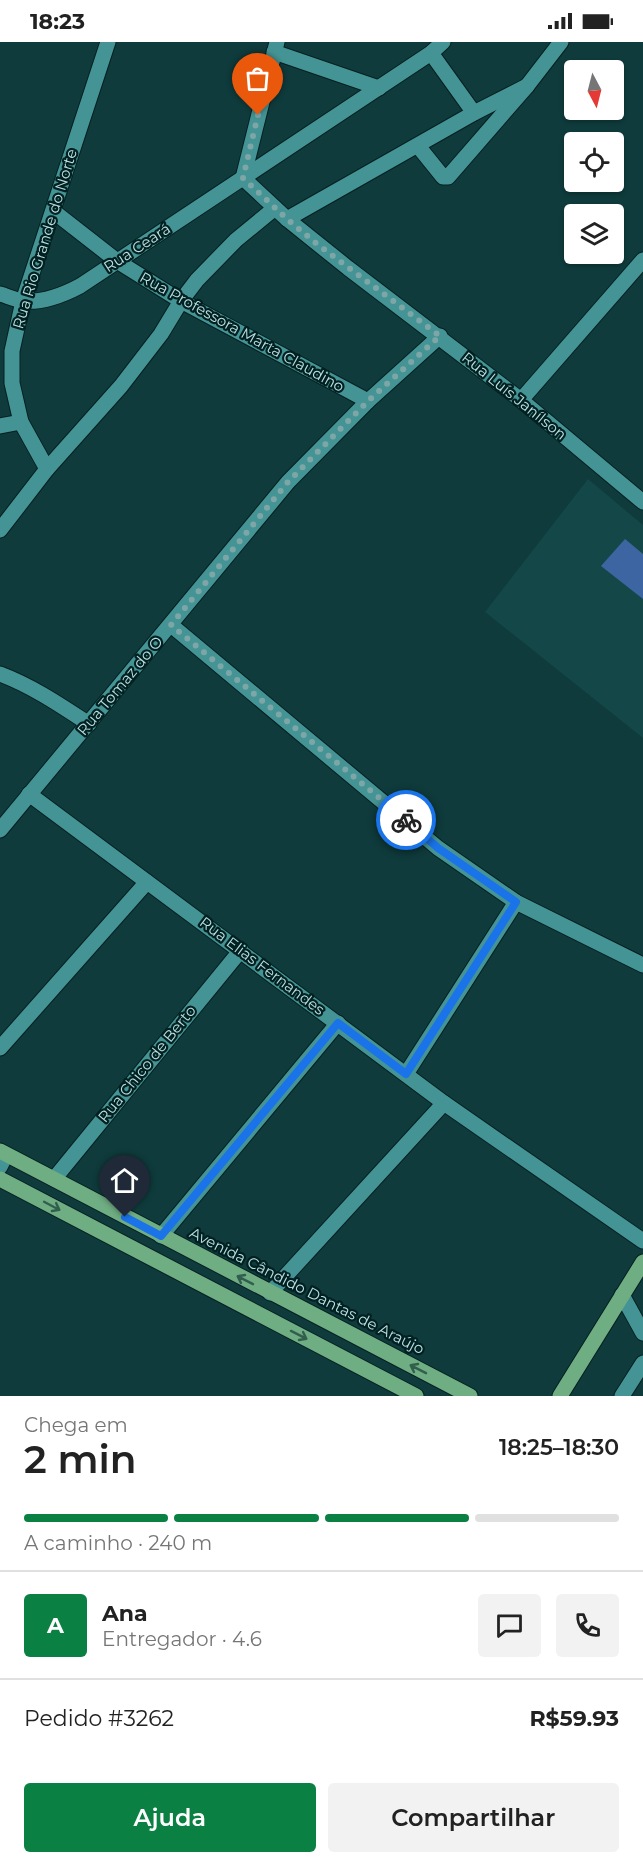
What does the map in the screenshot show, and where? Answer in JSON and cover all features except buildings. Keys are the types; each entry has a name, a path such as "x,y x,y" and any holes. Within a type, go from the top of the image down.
{"main road":[{"name":"Avenida Cândido Dantas de Araújo","path":"2,1157 54,1179 470,1396"},
{"path":"0,1179 417,1396"},
{"path":"560,1396 643,1262"}],"street":[{"name":"Rua Rio Grande do Norte","path":"47,469 21,422 12,383 12,351 23,301 108,42"},
{"name":"Rua Ceará","path":"23,301 43,300 65,294 80,286 379,88 431,53 443,42"},
{"path":"418,146 446,178 527,86 561,42"},
{"path":"243,178 275,47 379,88"},
{"path":"431,53 474,113"},
{"path":"287,219 474,113 527,86"},
{"name":"Rua Luís Janílson","path":"243,178 287,219 521,400 643,502"},
{"path":"0,530 47,469 121,386 161,334 197,280 236,240 275,208"},
{"name":"Rua Professora Marta Claudino","path":"52,211 117,261 181,301 368,401"},
{"path":"521,400 643,260"},
{"path":"0,294 23,301"},
{"name":"Rua Tomaz do O","path":"0,830 288,482 368,401 440,336"},
{"path":"0,426 21,422"},
{"path":"171,625 438,848 516,902 643,964"},
{"path":"0,674 19,681 48,697 88,724"},
{"name":"Rua Elias Fernandes","path":"29,794 444,1102 643,1241"},
{"path":"0,1048 147,882"},
{"path":"406,1074 516,902"},
{"name":"Rua Chico de Berto","path":"54,1179 241,950"},
{"path":"161,1236 338,1023"},
{"path":"270,1293 444,1102"},
{"path":"622,1295 643,1333"},
{"path":"622,1396 643,1363"}],"shaded area":[{"path":"588,479 643,525 643,738 485,612"}],"water":[{"path":"625,539 643,554 643,599 601,566"}],"way so far":[{"path":"258,115 243,178 317,244 440,336 368,401 288,482 171,625 406,820"}],"route":[{"path":"125,1217 161,1236 338,1023 406,1074 516,902 438,848 406,820"}]}
